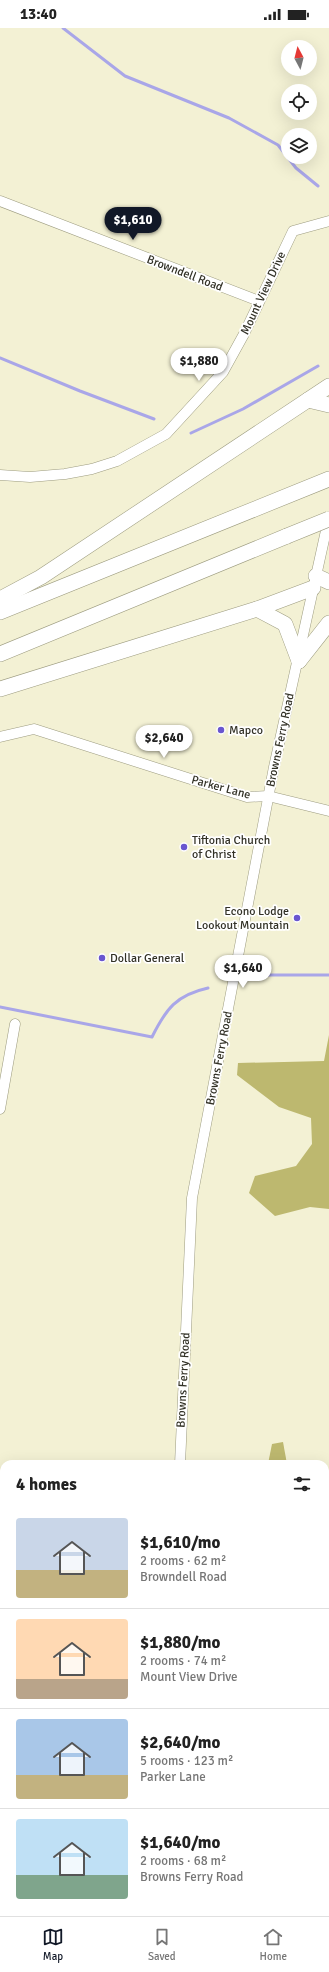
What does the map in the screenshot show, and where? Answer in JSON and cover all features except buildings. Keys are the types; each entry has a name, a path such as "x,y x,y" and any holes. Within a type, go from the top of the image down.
{"highway":[{"path":"0,599 41,577 329,386"},
{"path":"308,400 329,405"},
{"path":"0,612 329,479"},
{"path":"0,654 329,518"},
{"path":"0,689 257,608 319,582"},
{"path":"257,608 285,624 299,661"},
{"path":"299,661 329,623"}],"street":[{"name":"Browndell Road","path":"0,202 259,301"},
{"name":"Mount View Drive","path":"0,475 30,477 65,474 92,469 117,461 166,434 224,372 293,230 329,221"},
{"name":"Browns Ferry Road","path":"180,1460 192,1198 268,796 287,706 319,582 329,518"},
{"name":"Parker Lane","path":"0,736 34,728 247,797 268,796 329,811"},
{"path":"0,1108 15,1024"}],"shaded area":[{"path":"329,1035 329,1209 310,1207 275,1216 249,1193 255,1176 296,1166 312,1144 311,1118 279,1107 237,1075 238,1063 324,1061"},
{"path":"283,1442 286,1460 269,1460 272,1444"}],"waterway":[{"path":"63,28 125,76 229,118 278,145 296,168 318,186"},
{"path":"0,358 80,391 154,419"},
{"path":"191,433 243,409 318,366"},
{"path":"250,978 268,975 329,975"},
{"path":"0,1007 152,1037 167,1011 173,1005 188,995 208,988"}],"place":[{"name":"Mapco","path":"221,730"},
{"name":"Tiftonia Church of Christ","path":"184,847"},
{"name":"Econo Lodge Lookout Mountain","path":"297,918"},
{"name":"Dollar General","path":"102,958"}]}
